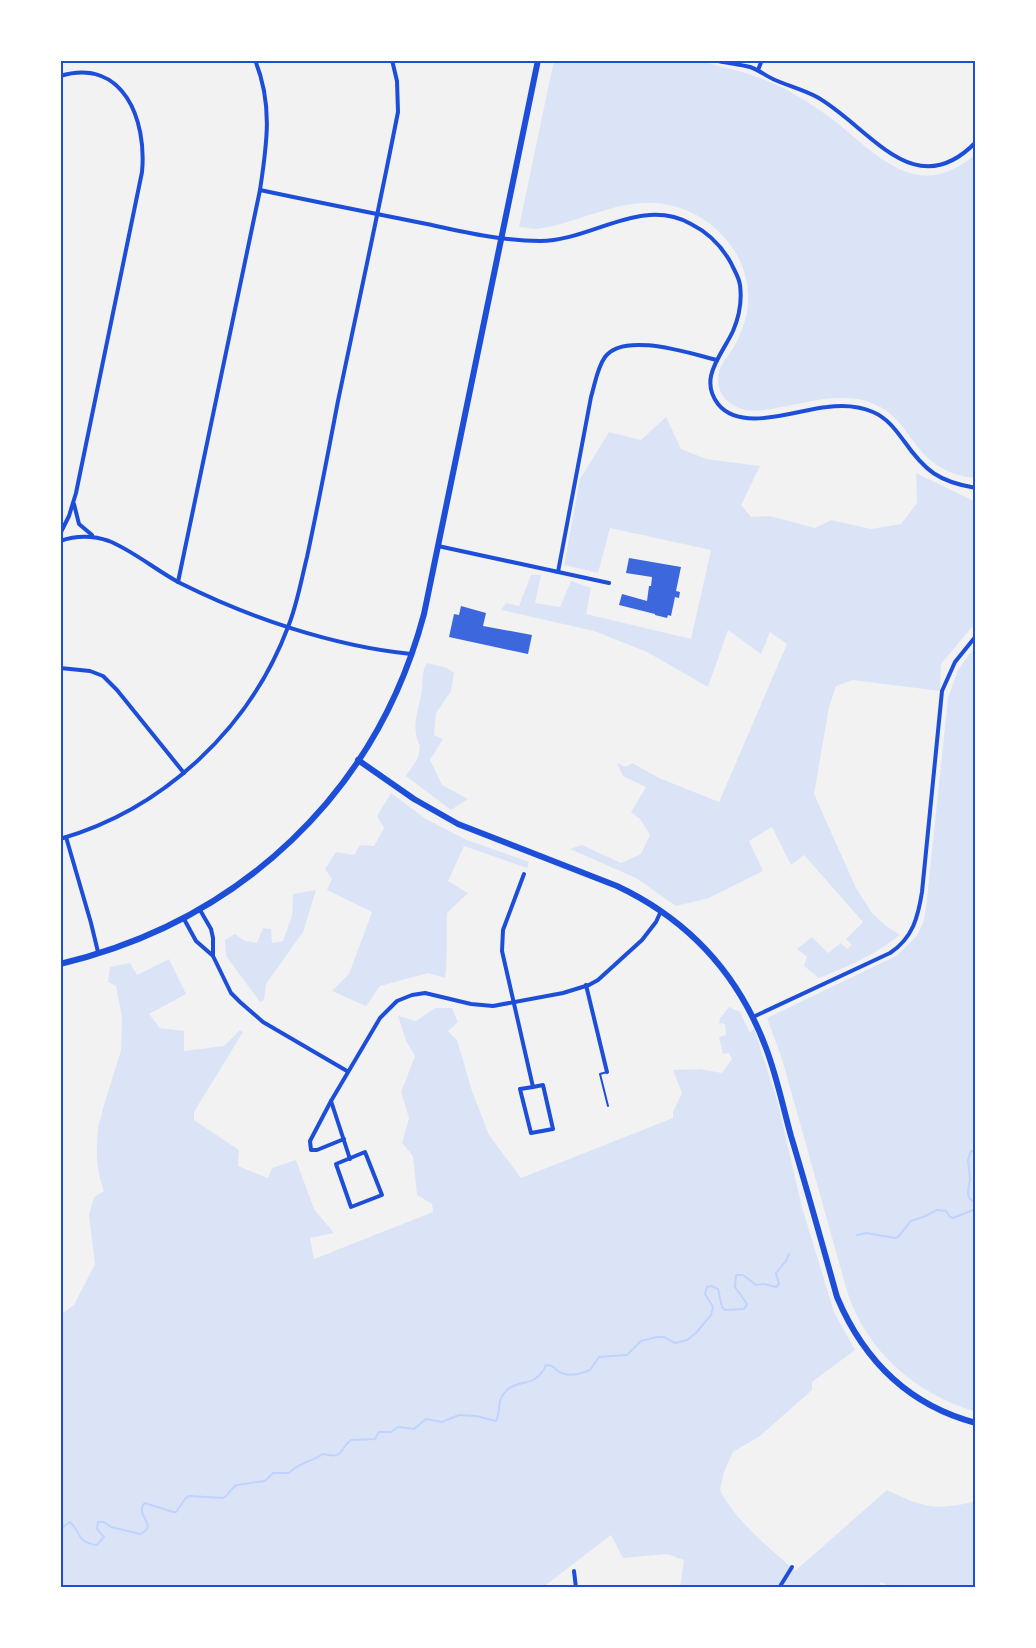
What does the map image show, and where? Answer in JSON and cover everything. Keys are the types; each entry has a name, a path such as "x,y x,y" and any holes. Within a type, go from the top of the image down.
{"main road":[{"path":"60,964 98,954 153,934 200,910 238,885 289,843 327,802 358,759 385,712 411,654 424,614 538,60"},
{"path":"358,759 414,799 458,824 617,886 661,911 687,930 711,954 740,993 753,1017 771,1063 837,1297 851,1328 878,1366 903,1388 938,1409 976,1423"}],"street":[{"path":"178,582 260,190 267,144 268,114 255,60"},
{"path":"60,839 98,825 132,808 162,791 184,773 213,746 247,705 265,676 288,627 313,530 398,105 397,81 392,60"},
{"path":"714,60 736,63 758,70 770,78 820,99 886,151 910,164 931,168 944,165 958,158 976,142"},
{"path":"758,70 762,60"},
{"path":"60,76 73,73 94,74 120,89 133,107 140,126 143,144 140,182 74,500 60,534"},
{"path":"260,190 484,236 536,241 555,240 587,232 629,217 649,214 675,217 690,223 721,246 739,280 740,303 737,320 711,374 710,387 717,402 731,415 757,418 826,407 862,408 889,422 919,461 938,477 952,484 976,488"},
{"path":"558,572 591,397 606,356 625,346 640,345 717,360"},
{"path":"74,500 79,524 94,537"},
{"path":"60,541 79,536 94,537 117,545 178,582 226,604 288,627 356,645 411,654"},
{"path":"438,546 609,583"},
{"path":"753,1017 890,953 902,944 911,932 918,916 922,892 942,691 954,662 976,636"},
{"path":"60,668 90,671 103,676 184,773"},
{"path":"66,837 92,923 98,954"},
{"path":"524,874 501,938 533,1087"},
{"path":"200,910 211,929 213,956"},
{"path":"344,1139 317,1150 311,1150 310,1141 347,1071 380,1018 394,1004 404,998 433,994 487,1006 563,993 586,985 598,980 642,940 656,922 661,911"},
{"path":"184,918 196,941 213,956 231,993 252,1014 347,1071"},
{"path":"586,985 607,1072"},
{"path":"543,1085 553,1129 531,1133 520,1089 533,1087 543,1085"},
{"path":"331,1101 350,1159"},
{"path":"365,1152 382,1195 351,1207 336,1164 350,1159 365,1152"},
{"path":"779,1588 792,1567"},
{"path":"574,1571 576,1588"}],"lane":[{"path":"607,1072 600,1074 608,1106"}],"shaded area":[{"path":"690,59 746,73 780,86 801,98 875,154 893,166 912,174 932,175 953,169 976,154 976,478 955,474 937,465 927,457 890,413 866,401 852,398 823,399 751,411 728,402 721,392 718,375 721,366 734,347 746,317 748,294 744,272 736,253 722,235 706,221 686,210 665,204 630,204 549,227 536,229 519,227 554,60"},
{"path":"666,417 681,449 706,459 760,466 741,505 751,517 770,516 815,528 831,520 871,529 901,524 917,503 916,473 976,502 976,625 941,664 940,691 853,680 836,686 829,707 814,794 856,888 872,913 900,935 861,960 819,978 804,966 807,957 797,949 812,937 828,953 841,943 847,949 852,945 846,939 863,922 804,855 791,865 772,827 749,841 763,871 709,898 676,906 636,878 570,849 582,845 621,863 641,854 650,835 641,820 631,812 646,787 623,776 617,763 626,767 632,763 659,778 719,802 787,644 770,632 761,654 728,630 708,687 647,652 594,631 501,610 506,603 519,606 531,575 541,575 535,603 560,607 571,581 591,588 586,614 691,639 711,550 610,528 598,573 564,565 580,479 609,432 641,440"},
{"path":"976,645 976,1412 933,1394 914,1382 880,1351 856,1313 847,1291 782,1059 767,1018 896,956 916,937 923,923 926,908 948,698 958,670"},
{"path":"427,663 447,668 454,673 451,691 436,713 434,735 443,739 430,760 442,785 468,799 451,810 406,776 418,758 420,746 415,725 423,673"},
{"path":"391,793 426,819 467,840 529,862 527,868 464,846 448,881 468,893 447,913 445,978 428,973 380,986 366,1006 332,991 349,974 372,912 327,890 332,879 325,869 336,852 354,855 360,845 374,846 384,828 377,816"},
{"path":"316,890 303,932 266,984 264,1000 260,1002 226,956 225,940 235,934 245,941 257,943 263,928 271,929 272,943 283,941 292,916 293,894"},
{"path":"169,959 186,994 149,1014 160,1028 184,1031 184,1051 224,1046 240,1030 243,1032 194,1112 194,1120 239,1150 238,1166 268,1178 272,1168 296,1160 314,1209 334,1233 310,1238 314,1259 433,1212 432,1204 417,1195 413,1156 402,1143 409,1118 401,1092 415,1056 406,1041 398,1016 416,1021 435,1008 452,1008 458,1022 448,1031 457,1040 472,1091 489,1135 521,1178 673,1118 673,1112 682,1093 673,1070 700,1069 722,1073 732,1059 729,1053 723,1054 719,1037 726,1035 725,1024 719,1023 720,1018 729,1007 740,1012 750,1033 754,1028 778,1104 802,1207 834,1312 855,1350 812,1382 812,1390 760,1436 733,1452 724,1472 720,1490 744,1524 795,1571 887,1490 911,1501 930,1506 950,1506 976,1501 976,1588 892,1588 881,1582 877,1588 680,1588 684,1560 667,1554 623,1558 611,1535 542,1588 60,1588 60,1315 74,1305 95,1264 89,1215 94,1197 104,1191 97,1160 98,1127 121,1051 122,1017 116,986 108,982 110,967 130,963 137,975"}],"building":[{"path":"629,558 681,567 676,591 680,592 679,598 675,597 671,616 668,615 667,618 619,605 622,594 647,601 649,586 651,586 652,577 626,573"},
{"path":"461,606 486,613 483,626 532,635 528,654 449,637 454,614 459,615"}],"waterway":[{"path":"976,1151 971,1151 968,1160 970,1179 968,1193 969,1198 976,1204"},
{"path":"857,1235 866,1233 895,1238 911,1221 937,1210 946,1211 953,1218 976,1209"},
{"path":"60,1529 70,1522 86,1542 97,1545 104,1537 97,1529 98,1522 140,1534 145,1531 148,1527 142,1512 145,1503 176,1512 189,1496 223,1498 237,1485 265,1481 273,1473 289,1473 296,1467 323,1454 338,1454 351,1440 375,1439 379,1432 391,1432 398,1427 414,1429 426,1419 442,1422 459,1415 496,1421 503,1394 512,1386 537,1377 546,1365 552,1366 563,1374 579,1374 590,1370 599,1357 627,1355 641,1341 657,1337 664,1337 675,1343 687,1340 711,1315 713,1307 705,1294 707,1287 718,1289 722,1307 725,1310 744,1309 747,1304 735,1287 736,1275 743,1275 756,1285 776,1287 779,1284 776,1273 789,1254"}]}
